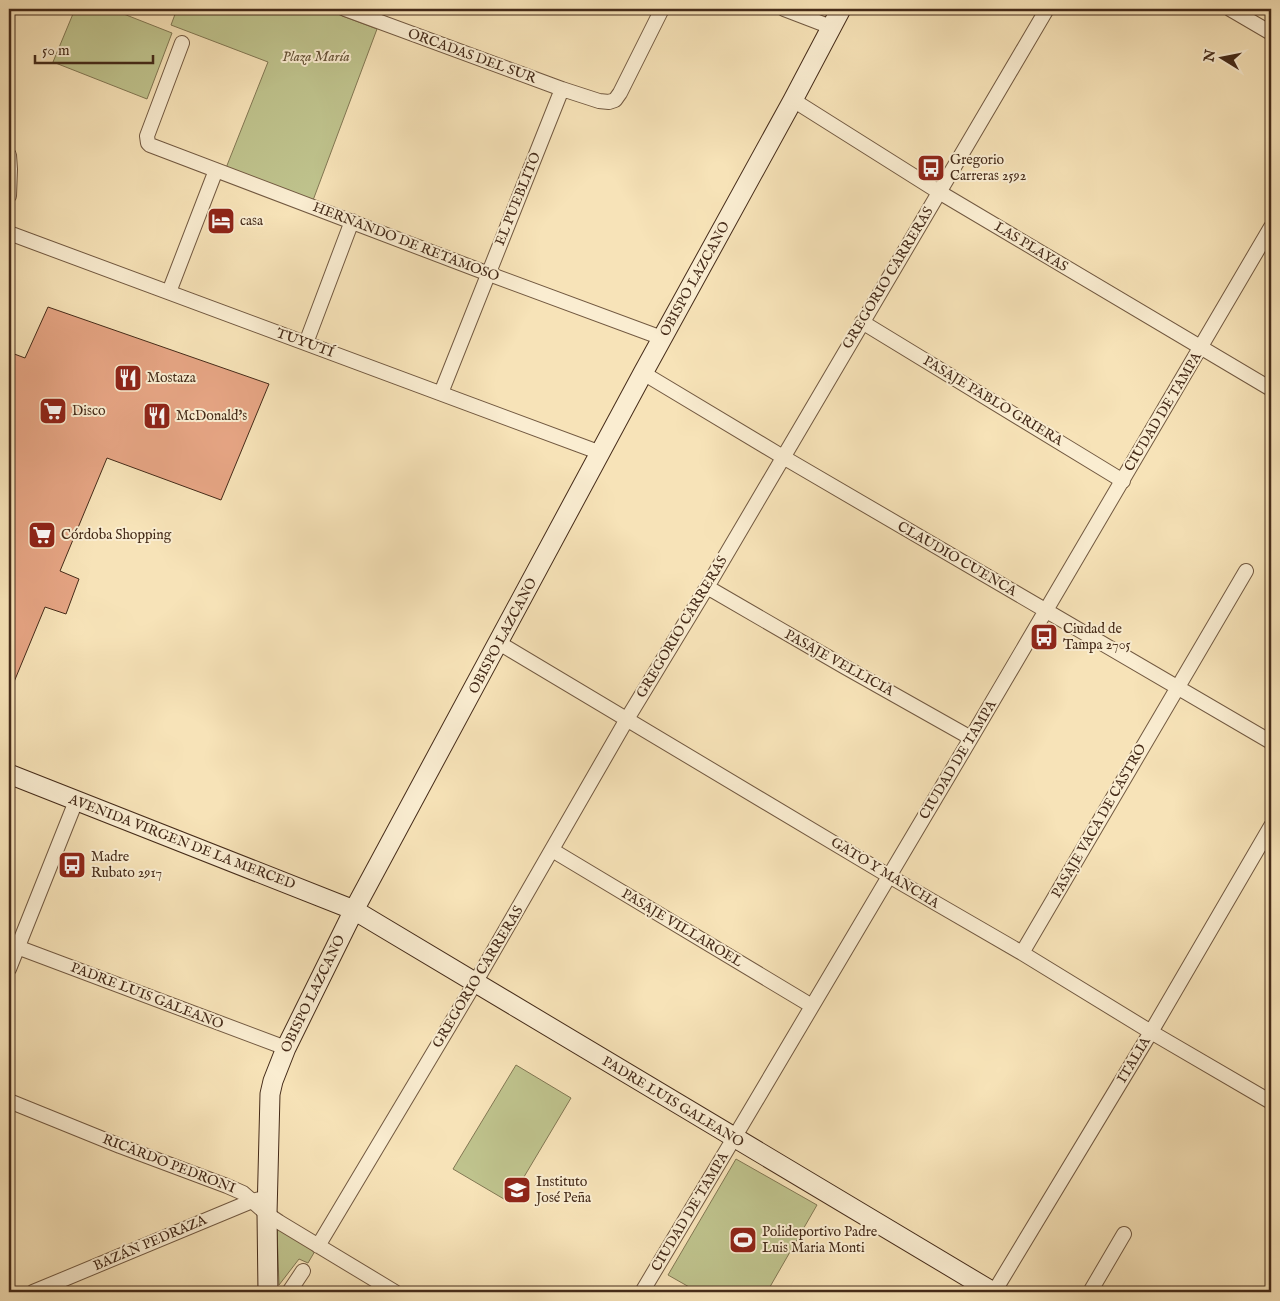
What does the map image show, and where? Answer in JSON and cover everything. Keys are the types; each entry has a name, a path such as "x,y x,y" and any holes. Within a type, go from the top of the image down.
{"main road":[{"name":"OBISPO LAZCANO","path":"268,1292 262,1204 270,1094 286,1048 354,910 841,9"},
{"name":"AVENIDA VIRGEN DE LA MERCED","path":"9,774 354,910"},
{"name":"PADRE LUIS GALEANO","path":"354,910 994,1292"}],"street":[{"name":"ORCADAS DEL SUR","path":"345,9 562,89 609,102 615,100 620,93 662,9"},
{"path":"784,9 831,27"},
{"name":"GREGORIO CARRERAS","path":"318,1246 475,983 627,719 707,587 1046,9"},
{"path":"1230,9 1271,34"},
{"name":"HERNANDO DE RETAMOSO","path":"182,43 147,136 150,145 662,338"},
{"name":"EL PUEBLITO","path":"441,393 562,89"},
{"name":"LAS PLAYAS","path":"793,100 939,192 1271,389"},
{"path":"9,155 9,196"},
{"path":"168,292 216,170"},
{"path":"306,343 352,221"},
{"name":"CIUDAD DE TAMPA","path":"642,1292 1123,481 1271,227"},
{"name":"TUYUTÍ","path":"9,233 601,453"},
{"name":"PASAJE PABLO GRIERA","path":"862,322 1123,481"},
{"name":"CLAUDIO CUENCA","path":"643,373 1271,742"},
{"name":"PASAJE VACA DE CASTRO","path":"1022,954 1246,571"},
{"name":"PASAJE VELLICIA","path":"707,587 971,738"},
{"name":"GATO Y MANCHA","path":"499,643 1271,1102"},
{"path":"9,969 13,946 76,801"},
{"name":"ITALIA","path":"994,1292 1151,1032 1271,826"},
{"name":"PASAJE VILLAROEL","path":"552,850 812,1006"},
{"name":"PADRE LUIS GALEANO","path":"13,946 286,1048"},
{"name":"RICARDO PEDRONI","path":"9,1101 243,1194 262,1204 318,1246 395,1292"},
{"name":"BAZÁN PEDRAZA","path":"33,1292 262,1204"},
{"path":"1090,1292 1124,1234"},
{"path":"289,1292 303,1271"}],"green space":[{"path":"75,9 111,9 172,33 147,99 53,62"},
{"name":"Plaza María","path":"177,9 324,9 377,29 312,203 224,173 268,62 171,25"},
{"path":"516,1065 571,1098 509,1202 453,1169"},
{"name":"Polideportivo Padre Luis Maria Monti","path":"736,1159 817,1205 767,1292 698,1292 668,1275"},
{"path":"277,1229 315,1251 308,1263 299,1259 279,1285"}],"building":[{"name":"Córdoba Shopping","path":"48,307 269,384 221,500 107,458 60,571 79,579 66,614 45,607 9,694 9,352 25,358"}],"place":[{"name":"Gregorio Carreras 2592","path":"931,168"},
{"name":"casa","path":"221,221"},
{"name":"Mostaza","path":"128,378"},
{"name":"Disco","path":"53,411"},
{"name":"McDonald's","path":"157,416"},
{"name":"Córdoba Shopping","path":"42,535"},
{"name":"Ciudad de Tampa 2705","path":"1044,637"},
{"name":"Madre Rubato 2917","path":"72,865"},
{"name":"Instituto José Peña","path":"517,1190"},
{"name":"Polideportivo Padre Luis Maria Monti","path":"743,1240"}]}
